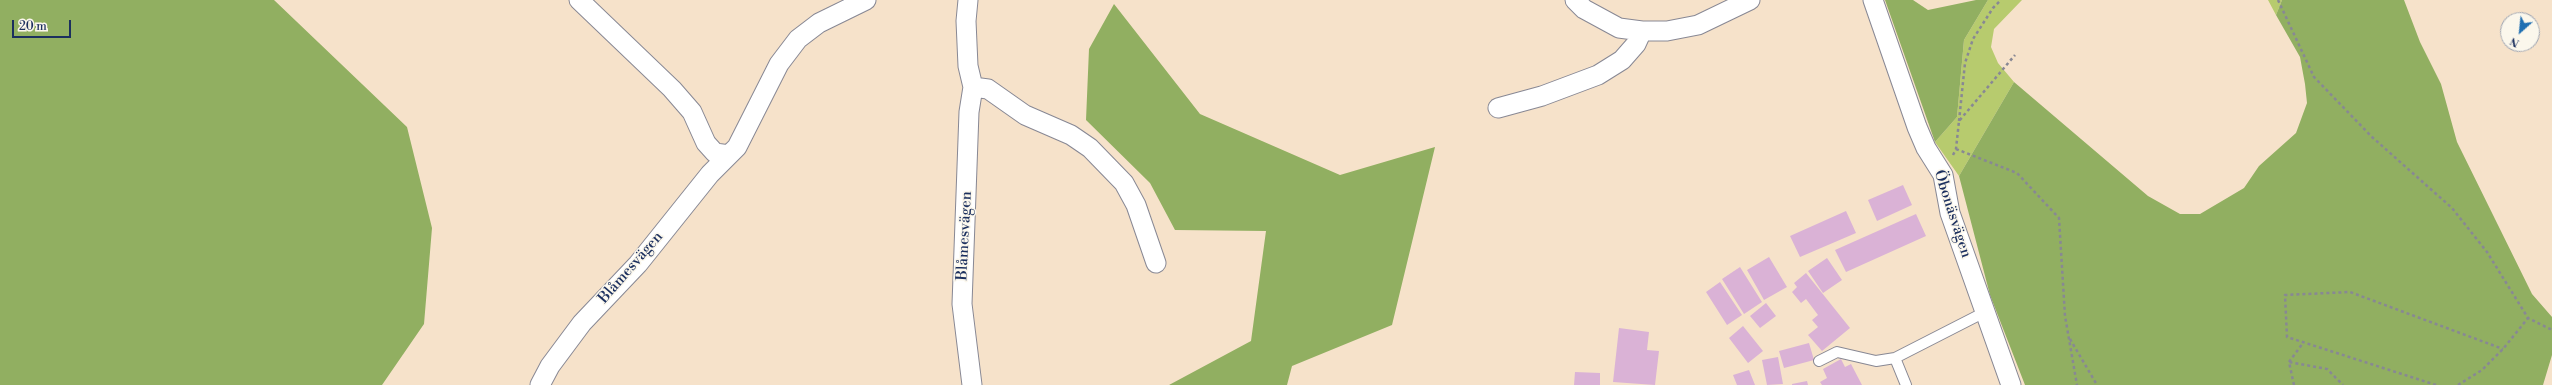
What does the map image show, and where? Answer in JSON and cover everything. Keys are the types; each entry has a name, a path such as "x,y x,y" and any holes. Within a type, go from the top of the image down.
{"street":[{"path":"579,0 672,89 692,112 706,143 715,153 729,155"},
{"name":"Blåmesvägen","path":"540,385 550,366 582,323 638,264 710,174 737,147 747,130 779,64 798,39 819,23 866,0"},
{"name":"Blåmesvägen","path":"968,0 967,44 973,87 970,112 962,304 972,385"},
{"path":"1575,0 1584,9 1618,28 1642,31 1667,31 1698,24 1750,0"},
{"name":"Öbonäsvägen","path":"1873,0 1917,127 1926,148 1943,175 1950,213 2010,385"},
{"path":"1498,108 1542,96 1598,75 1622,60 1636,44 1642,31"},
{"path":"973,87 988,89 1025,115 1060,129 1090,148 1124,183 1136,205 1156,263"}],"lane":[{"path":"1819,362 1837,352 1876,361 1895,358 1984,312"},
{"path":"1895,358 1906,385"}],"path":[{"path":"1943,175 1956,149 1965,63 1973,39 2001,0"},
{"path":"2278,0 2314,77 2372,137 2452,208 2487,252 2528,318 2552,330"},
{"path":"1959,121 2016,55"},
{"path":"1956,149 2017,173 2059,218 2065,316 2077,385"},
{"path":"2436,385 2287,337 2285,294 2350,292 2503,349"},
{"path":"2458,385 2482,370 2503,349 2528,318"},
{"path":"2069,336 2097,385"},
{"path":"2294,385 2289,362 2303,342"},
{"path":"2289,362 2327,369 2343,385"}],"green space":[{"path":"0,0 274,0 407,127 432,228 424,324 382,385 0,385"},
{"path":"1885,0 1913,0 1928,10 1976,0 1988,0 1964,40 1957,117 1935,142"},
{"path":"1988,0 2022,0 1994,29 1991,47 1998,63 2014,82 1959,176 1935,142 1957,117 1964,40"},
{"path":"2268,0 2282,0 2276,15"},
{"path":"2282,0 2404,0 2420,42 2441,84 2457,142 2532,294 2552,317 2552,355 2543,385 2025,385 1990,295 1959,176 2014,82 2148,196 2180,214 2200,214 2244,188 2259,166 2296,133 2307,103 2305,84 2300,57 2276,15"},
{"path":"1114,4 1200,114 1340,175 1435,147 1392,325 1292,366 1287,385 1169,385 1251,341 1266,231 1175,230 1150,183 1086,120 1089,49"}],"building":[{"path":"1903,185 1912,205 1877,221 1868,200"},
{"path":"1846,211 1856,233 1800,257 1790,236"},
{"path":"1916,214 1926,236 1846,272 1835,250"},
{"path":"1769,257 1787,287 1764,300 1747,270"},
{"path":"1827,258 1842,280 1823,293 1808,271"},
{"path":"1740,267 1762,302 1744,314 1722,279"},
{"path":"1806,273 1850,328 1822,351 1808,335 1818,327 1812,320 1818,315 1806,299 1801,303 1792,292 1797,287 1794,283"},
{"path":"1720,282 1742,315 1727,325 1706,292"},
{"path":"1766,303 1776,316 1760,328 1750,316"},
{"path":"1743,326 1763,351 1748,363 1729,338"},
{"path":"1619,328 1649,332 1647,350 1659,351 1655,385 1613,382"},
{"path":"1809,343 1814,360 1784,368 1779,351"},
{"path":"1778,357 1783,384 1767,385 1762,360"},
{"path":"1841,359 1845,367 1851,364 1862,385 1822,385 1820,382 1827,378 1823,369"},
{"path":"1749,370 1755,385 1737,385 1733,375"},
{"path":"1575,372 1600,373 1600,385 1574,385"},
{"path":"1807,381 1808,385 1792,385 1792,384"}]}
